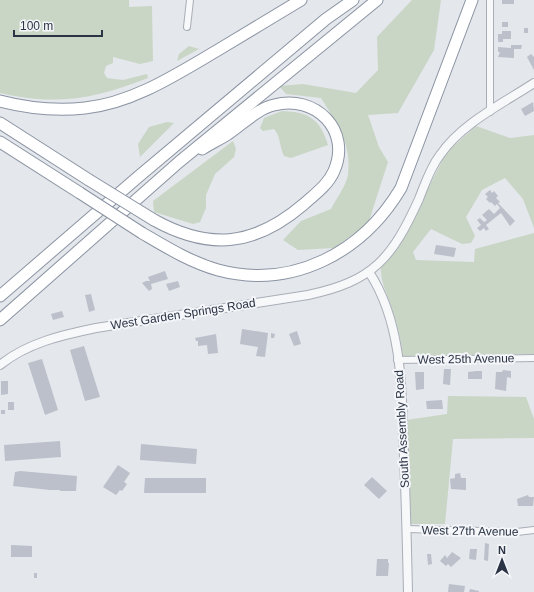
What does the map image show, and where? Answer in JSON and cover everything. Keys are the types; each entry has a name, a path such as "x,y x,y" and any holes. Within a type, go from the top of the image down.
{"highway":[{"path":"0,101 36,108 63,109 86,108 117,100 145,90 179,73 301,0"},
{"path":"0,296 138,177 326,19 353,0"},
{"path":"0,320 178,162 377,0"},
{"path":"0,142 142,232 190,259 218,270 262,275 306,268 322,261 357,240 384,214 401,188 472,0"},
{"path":"0,123 154,220 188,236 207,240 244,238 275,226 322,189 334,172 338,148 334,128 327,118 304,104 285,103 259,111 227,134 178,162"}],"street":[{"path":"187,27 190,0"},
{"path":"490,0 490,112"},
{"name":"West Garden Springs Road","path":"0,365 18,353 62,336 96,328 308,295 340,287 369,272 384,260 404,231 440,155 462,130 534,83"},
{"name":"South Assembly Road","path":"369,272 380,289 386,304 391,323 397,360 403,440 408,592"},
{"name":"West 25th Avenue","path":"397,360 534,358"},
{"name":"West 27th Avenue","path":"407,529 517,532 534,530"}],"green space":[{"path":"0,0 129,0 129,7 152,6 153,61 140,64 113,57 113,63 106,66 104,73 107,78 123,80 147,74 148,78 110,91 58,100 21,97 0,93"},
{"path":"412,0 441,0 434,50 398,113 368,115 379,147 388,162 368,224 334,248 298,250 283,240 301,221 331,209 347,179 349,164 348,154 338,126 321,98 286,94 279,86 303,84 356,93 378,70 377,37"},
{"path":"189,46 199,49 177,61 179,54"},
{"path":"282,111 299,113 312,119 321,129 328,145 291,158 284,156 278,135 274,129 263,131 260,128 264,118"},
{"path":"167,122 174,123 140,157 138,144 149,127"},
{"path":"476,126 510,138 534,135 534,228 523,199 505,178 482,190 466,217 475,236 471,243 462,244 431,229 413,252 416,260 474,262 475,249 534,233 534,354 403,356 397,324 383,282 381,267 414,216 446,153"},
{"path":"233,141 236,149 234,157 215,174 206,195 206,208 200,222 193,224 154,212 153,201"},
{"path":"448,396 526,397 534,419 534,438 453,439 445,524 411,524 406,420 447,414"}],"building":[{"path":"502,0 514,0 514,4 502,4"},
{"path":"502,22 508,22 508,27 502,27"},
{"path":"524,28 528,28 528,33 524,33"},
{"path":"502,31 511,31 511,39 503,39 503,42 498,42 498,34 502,34"},
{"path":"511,45 522,45 521,49 514,49 514,58 498,57 500,52 498,52 498,47 511,48"},
{"path":"531,54 534,57 534,70 527,57"},
{"path":"533,102 534,111 525,116 521,109"},
{"path":"490,190 492,193 494,191 498,196 496,198 500,202 498,203 515,221 510,226 501,213 486,225 489,229 486,231 484,228 480,231 477,228 481,225 477,220 480,218 484,222 487,220 482,215 489,209 494,214 500,208 497,204 495,206 486,199 488,197 485,194"},
{"path":"436,245 456,248 454,257 434,254"},
{"path":"165,271 168,279 151,284 152,289 149,291 142,283 150,281 148,277"},
{"path":"178,281 180,287 169,291 166,284"},
{"path":"91,294 95,310 89,312 85,295"},
{"path":"62,311 64,317 53,320 51,314"},
{"path":"242,329 268,333 265,357 256,356 258,347 240,344"},
{"path":"297,331 301,344 294,346 289,334"},
{"path":"271,333 275,334 274,338 271,338"},
{"path":"216,334 218,353 208,354 207,345 198,346 198,341 196,341 195,338"},
{"path":"84,346 100,397 85,401 70,350"},
{"path":"42,359 58,410 45,415 28,363"},
{"path":"444,369 451,369 450,385 443,384"},
{"path":"503,370 511,371 511,378 507,377 506,391 495,389 496,372 502,372"},
{"path":"482,371 482,379 468,379 468,372"},
{"path":"415,372 424,372 424,389 416,390"},
{"path":"1,381 8,381 8,394 1,395"},
{"path":"442,400 443,409 427,409 426,401"},
{"path":"8,402 14,402 14,410 8,410"},
{"path":"1,410 5,410 5,414 1,414"},
{"path":"60,441 61,457 5,461 4,445"},
{"path":"141,444 197,449 196,464 140,460"},
{"path":"118,465 130,473 124,482 127,484 122,491 120,490 116,495 103,487"},
{"path":"20,471 77,476 76,491 60,491 13,486 15,472"},
{"path":"460,473 461,478 466,478 466,490 451,489 450,479 455,478 455,474"},
{"path":"372,477 387,491 379,499 364,485"},
{"path":"145,478 206,478 206,493 144,493"},
{"path":"528,495 529,497 534,497 533,506 518,506 517,499"},
{"path":"485,543 489,544 488,561 484,560"},
{"path":"11,545 32,546 32,557 11,557"},
{"path":"470,549 477,549 476,560 469,559"},
{"path":"452,552 461,558 451,567 448,564 446,566 440,561 445,555 447,558"},
{"path":"427,554 431,554 432,564 428,565"},
{"path":"377,559 388,559 388,576 376,576"},
{"path":"34,573 37,573 37,578 34,578"},
{"path":"449,584 465,586 464,592 448,592"},
{"path":"470,589 479,591 479,592 469,592"}]}
